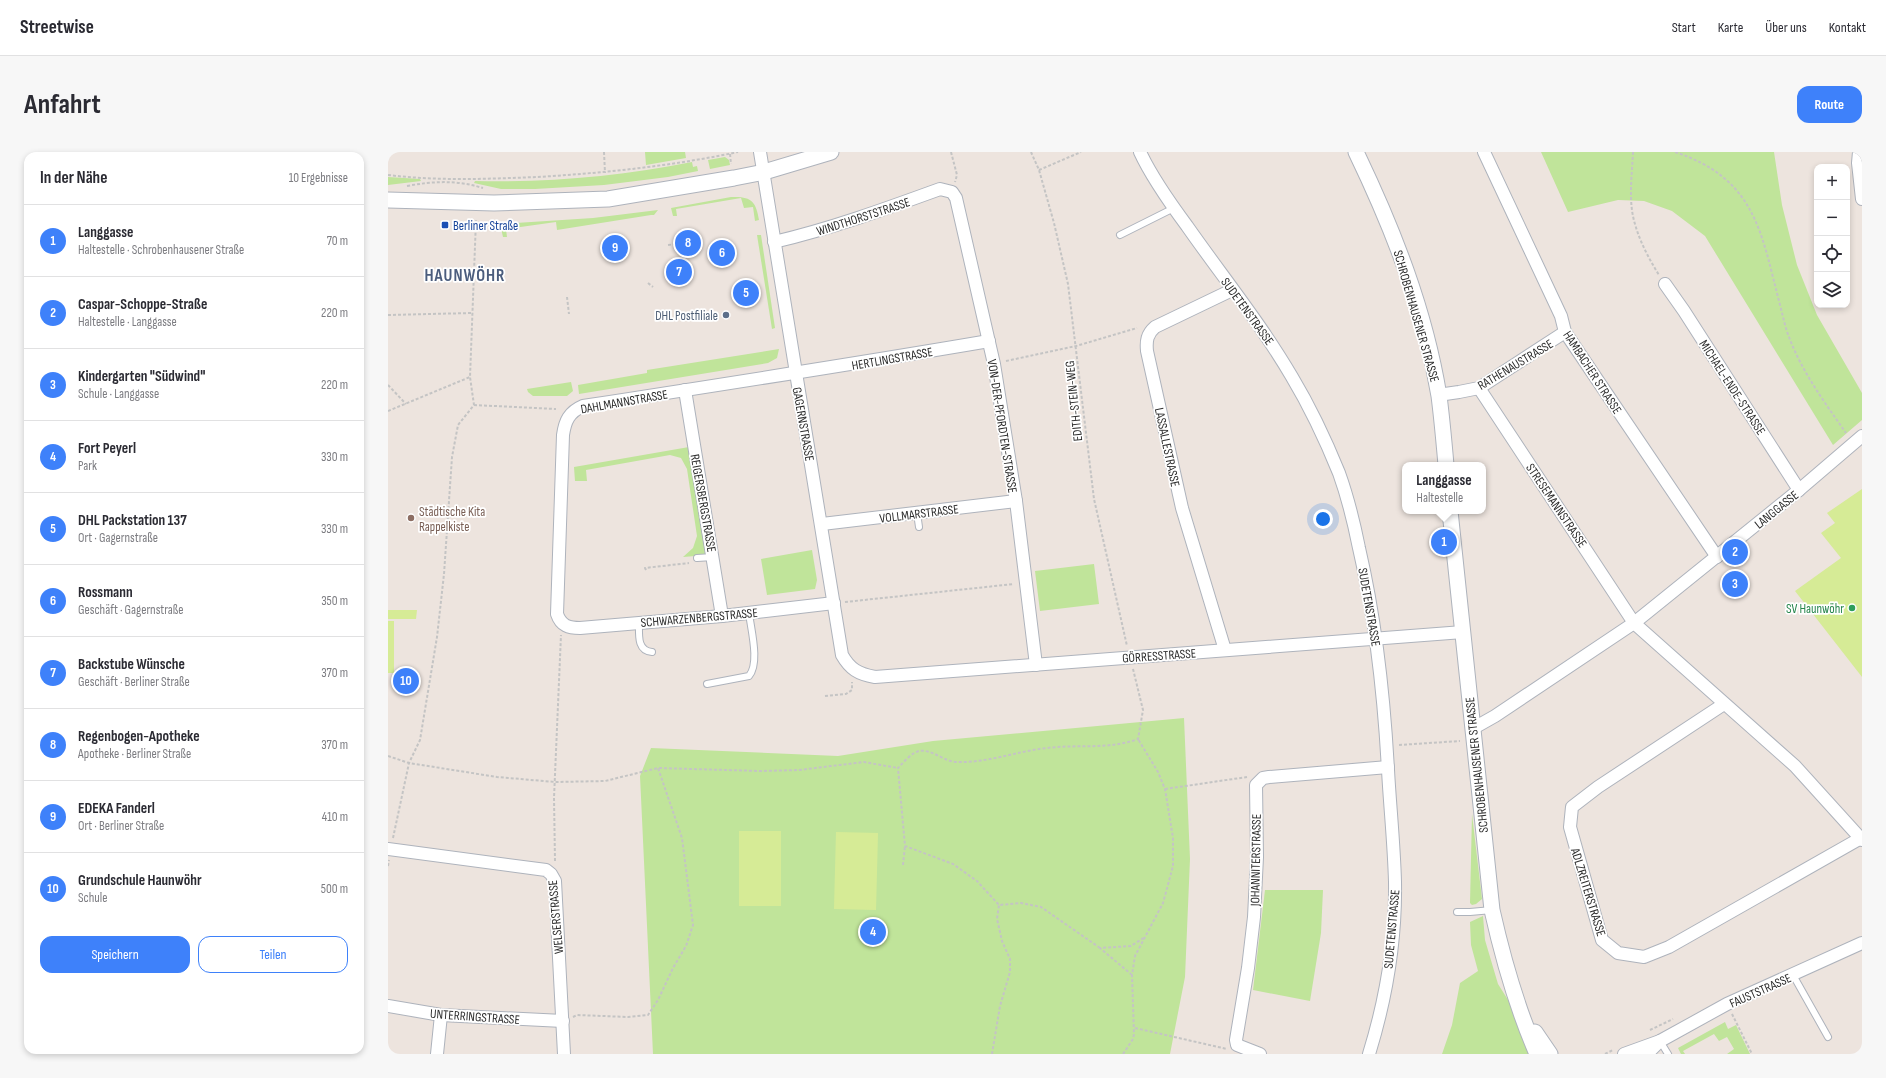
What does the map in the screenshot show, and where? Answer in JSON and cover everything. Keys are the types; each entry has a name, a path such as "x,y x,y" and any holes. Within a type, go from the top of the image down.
{"street":[{"name":"GAGERNSTRASSE","path":"760,152 795,373 822,524 842,655 853,675"},
{"path":"388,200 494,203 608,199 764,172 831,152"},
{"name":"SUDETENSTRASSE","path":"1140,152 1174,208 1232,290 1253,316 1293,378 1312,413 1339,474 1350,509 1364,568 1376,639 1388,746 1395,884 1388,977 1379,1022 1369,1054"},
{"name":"SCHROBENHAUSENER STRASSE","path":"1356,152 1381,204 1399,248 1413,293 1438,395 1446,462"},
{"name":"HAMBACHER STRASSE","path":"1484,152 1561,316 1566,332 1717,557"},
{"path":"1859,152 1858,163 1862,199"},
{"name":"WINDTHORSTSTRASSE","path":"774,242 811,233 940,190 952,192"},
{"name":"VON-DER-PFORDTEN-STRASSE","path":"952,192 956,198 989,341 1016,501 1036,665"},
{"name":"MICHAEL-ENDE-STRASSE","path":"1665,284 1799,490"},
{"name":"LASSALLESTRASSE","path":"1225,650 1182,508 1147,351 1147,340 1148,335 1155,327 1232,290"},
{"name":"RATHENAUSTRASSE","path":"1438,395 1479,388 1566,332"},
{"name":"HERTLINGSTRASSE","path":"795,373 989,341"},
{"name":"DAHLMANNSTRASSE","path":"563,624 559,621 557,614 563,435 567,419 575,410 583,406 795,373"},
{"name":"STRESEMANNSTRASSE","path":"1479,388 1634,624 1795,766 1861,839"},
{"name":"REIGERSBERGSTRASSE","path":"685,390 722,616"},
{"name":"LANGGASSE","path":"1473,735 1495,716 1634,624 1858,440"},
{"name":"VOLLMARSTRASSE","path":"822,524 1016,501"},
{"name":"SCHROBENHAUSENER STRASSE","path":"1450,514 1492,910 1500,945 1537,1054"},
{"name":"SCHWARZENBERGSTRASSE","path":"563,624 571,628 580,628 722,616 834,603"},
{"name":"GÖRRESSTRASSE","path":"853,675 875,677 1463,632"},
{"name":"ADLZREITERSTRASSE","path":"1724,704 1598,787 1572,807 1570,827 1602,940 1618,953 1644,957 1663,949 1861,839"},
{"name":"JOHANNITERSTRASSE","path":"1237,1046 1236,1040 1248,968 1254,917 1257,857 1256,785 1263,778 1269,776 1388,767"},
{"name":"WELSERSTRASSE","path":"390,849 546,870 551,874 555,881 564,1054"},
{"name":"FAUSTSTRASSE","path":"1624,1054 1660,1041 1727,1004 1862,943"},
{"name":"UNTERRINGSTRASSE","path":"388,1006 441,1015 563,1021"},
{"name":"SCHROBENHAUSENER STRASSE","path":"1523,1014 1550,1054"},
{"path":"437,1054 441,1015"},
{"name":"FAUSTSTRASSE","path":"1647,1054 1660,1041"},
{"path":"1237,1046 1260,1054"}],"lane":[{"path":"1120,235 1174,208"},
{"path":"917,513 919,527"},
{"path":"697,558 713,557"},
{"path":"707,684 749,676 753,671 755,658 749,613"},
{"path":"639,623 641,646 644,650 652,652"},
{"path":"1457,912 1492,910"},
{"path":"1793,975 1828,1037"},
{"path":"1660,1041 1668,1054"}],"path":[{"path":"604,152 605,173"},
{"path":"388,175 496,179 605,173 697,160 738,152"},
{"path":"951,152 957,175 952,192"},
{"name":"EDITH-STEIN-WEG","path":"1031,152 1039,170 1054,224 1068,284 1076,346 1083,423 1094,499 1128,649"},
{"path":"1039,170 1081,152"},
{"path":"1633,152 1632,197 1634,223 1648,258 1665,284"},
{"path":"1675,152 1707,166 1730,181 1749,207 1760,231 1788,336 1800,363 1858,440"},
{"path":"400,187 438,181 464,183 485,188"},
{"path":"390,849 409,763 420,740 437,637 444,574 452,457 458,425 474,404 470,377 476,220"},
{"path":"668,245 676,244"},
{"path":"743,281 750,280"},
{"path":"648,283 653,287"},
{"path":"567,297 570,314"},
{"path":"388,315 472,313"},
{"path":"1002,362 1076,346 1137,328"},
{"path":"388,411 470,377"},
{"path":"388,385 406,404"},
{"path":"474,404 556,410"},
{"path":"646,570 645,568 689,563"},
{"path":"834,603 1025,583"},
{"path":"555,881 555,782 560,640 563,624"},
{"path":"1123,1054 1133,1040 1135,1028 1132,975 1135,956 1163,903 1173,866 1173,838 1165,789 1158,772 1138,739 1143,710 1132,664"},
{"path":"825,696 846,694 852,690 853,675"},
{"path":"1388,746 1473,735"},
{"path":"903,866 905,846 898,768 909,756 919,751 930,752 954,762 975,762 1048,748 1122,745 1138,739"},
{"path":"388,756 409,763 497,777 555,782 605,781 658,768 762,771 799,770 864,762 898,768"},
{"path":"563,1021 577,1015 628,1017 648,1015 658,1000 673,968 686,946 693,925 683,845 675,814 658,768"},
{"path":"1165,789 1247,777"},
{"path":"905,846 953,864 977,881 999,905"},
{"path":"999,905 1021,903 1041,907 1100,948 1132,975"},
{"path":"992,1054 1000,1006 1010,972 1010,959 1002,941 997,919 999,905"},
{"path":"1100,948 1131,946 1146,936"},
{"path":"1727,1004 1752,1054"},
{"path":"1135,1028 1223,1049 1237,1046"}],"green space":[{"path":"645,152 685,152 686,158 646,165"},
{"path":"1541,152 1774,152 1782,205 1797,265 1817,315 1862,393 1862,420 1833,445 1705,236 1672,211 1644,201 1618,200 1568,212"},
{"path":"725,157 729,160 730,165 710,169 708,160"},
{"path":"692,162 693,167 697,166 698,171 668,177 604,185 535,189 501,189 474,183 475,181 529,181 584,178"},
{"path":"388,177 420,179 421,181 388,185"},
{"path":"738,197 748,199 751,201 756,208 759,220 755,221 753,207 744,208 741,198 676,209 677,216 673,216 671,208"},
{"path":"658,210 654,215 557,230 556,222 506,229 507,237 503,237 500,224 593,218"},
{"path":"757,235 761,235 775,328 772,329"},
{"path":"779,349 777,358 768,363 579,394 578,385 647,373 647,370"},
{"path":"571,382 573,391 567,396 533,396 527,389"},
{"path":"689,447 707,555 683,557 693,548 697,536 687,469 681,458 670,455 586,470 587,481 575,481 574,467"},
{"path":"1862,489 1862,677 1795,591 1841,558 1821,533 1835,523 1827,513"},
{"path":"812,550 817,580 815,589 767,595 761,559"},
{"path":"1094,564 1099,604 1040,611 1035,571"},
{"path":"388,610 417,610 416,619 388,619"},
{"path":"388,621 394,621 394,673 388,673"},
{"path":"1184,718 1190,859 1185,977 1170,1054 653,1054 640,776 651,748 838,756 933,741"},
{"path":"1472,814 1482,899 1476,904 1472,905 1470,903"},
{"path":"739,831 781,831 781,906 739,906"},
{"path":"836,832 878,833 876,910 834,909"},
{"path":"1265,890 1323,890 1321,933 1310,1001 1253,990"},
{"path":"1483,916 1485,940 1498,984 1510,1003 1532,1054 1442,1054 1452,1025 1460,983 1478,971 1471,945 1470,922"},
{"path":"1725,1022 1728,1029 1736,1025 1750,1054 1727,1054 1734,1049 1727,1037 1719,1041 1714,1034 1683,1051 1685,1054 1681,1054 1678,1048"}],"place":[{"name":"Berliner Straße","path":"445,225"},
{"name":"Regenbogen-Apotheke","path":"688,243"},
{"name":"EDEKA Fanderl","path":"615,248"},
{"name":"Rossmann","path":"722,253"},
{"name":"Backstube Wünsche","path":"679,272"},
{"name":"DHL Packstation 137","path":"746,293"},
{"name":"DHL Postfiliale","path":"726,315"},
{"name":"Städtische Kita Rappelkiste","path":"411,518"},
{"name":"Langgasse","path":"1444,542"},
{"name":"Caspar-Schoppe-Straße","path":"1735,552"},
{"name":"Kindergarten \"Südwind\"","path":"1735,584"},
{"name":"SV Haunwöhr","path":"1852,608"},
{"name":"Grundschule Haunwöhr","path":"406,681"},
{"name":"Fort Peyerl","path":"873,932"}],"district":[{"name":"HAUNWÖHR","path":"465,275"}]}
